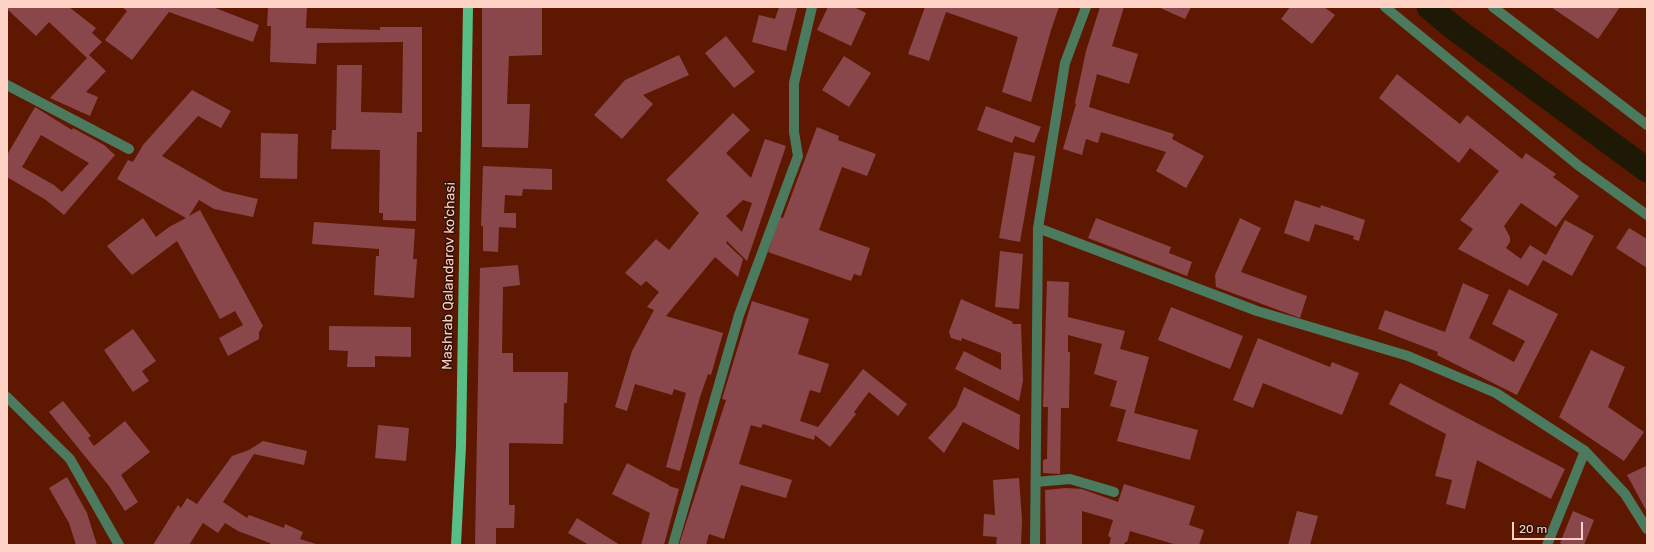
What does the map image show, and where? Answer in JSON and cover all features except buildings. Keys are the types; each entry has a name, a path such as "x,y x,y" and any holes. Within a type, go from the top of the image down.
{"main road":[{"name":"Mashrab Qalandarov ko'chasi","path":"456,545 461,446 468,7"}],"street":[{"path":"673,545 739,314 798,156 794,132 794,83 812,7"},
{"path":"1035,545 1038,228 1065,63 1086,7"},
{"path":"1385,7 1579,166 1647,215"},
{"path":"1493,7 1647,125"},
{"path":"7,86 129,149"},
{"path":"1038,228 1257,311 1408,356 1496,393 1585,451 1626,494 1647,529"},
{"path":"7,397 70,459 119,545"},
{"path":"1548,545 1585,451"},
{"path":"1036,482 1070,479 1114,492"}],"waterway":[{"path":"1429,7 1454,28 1647,170"}]}
